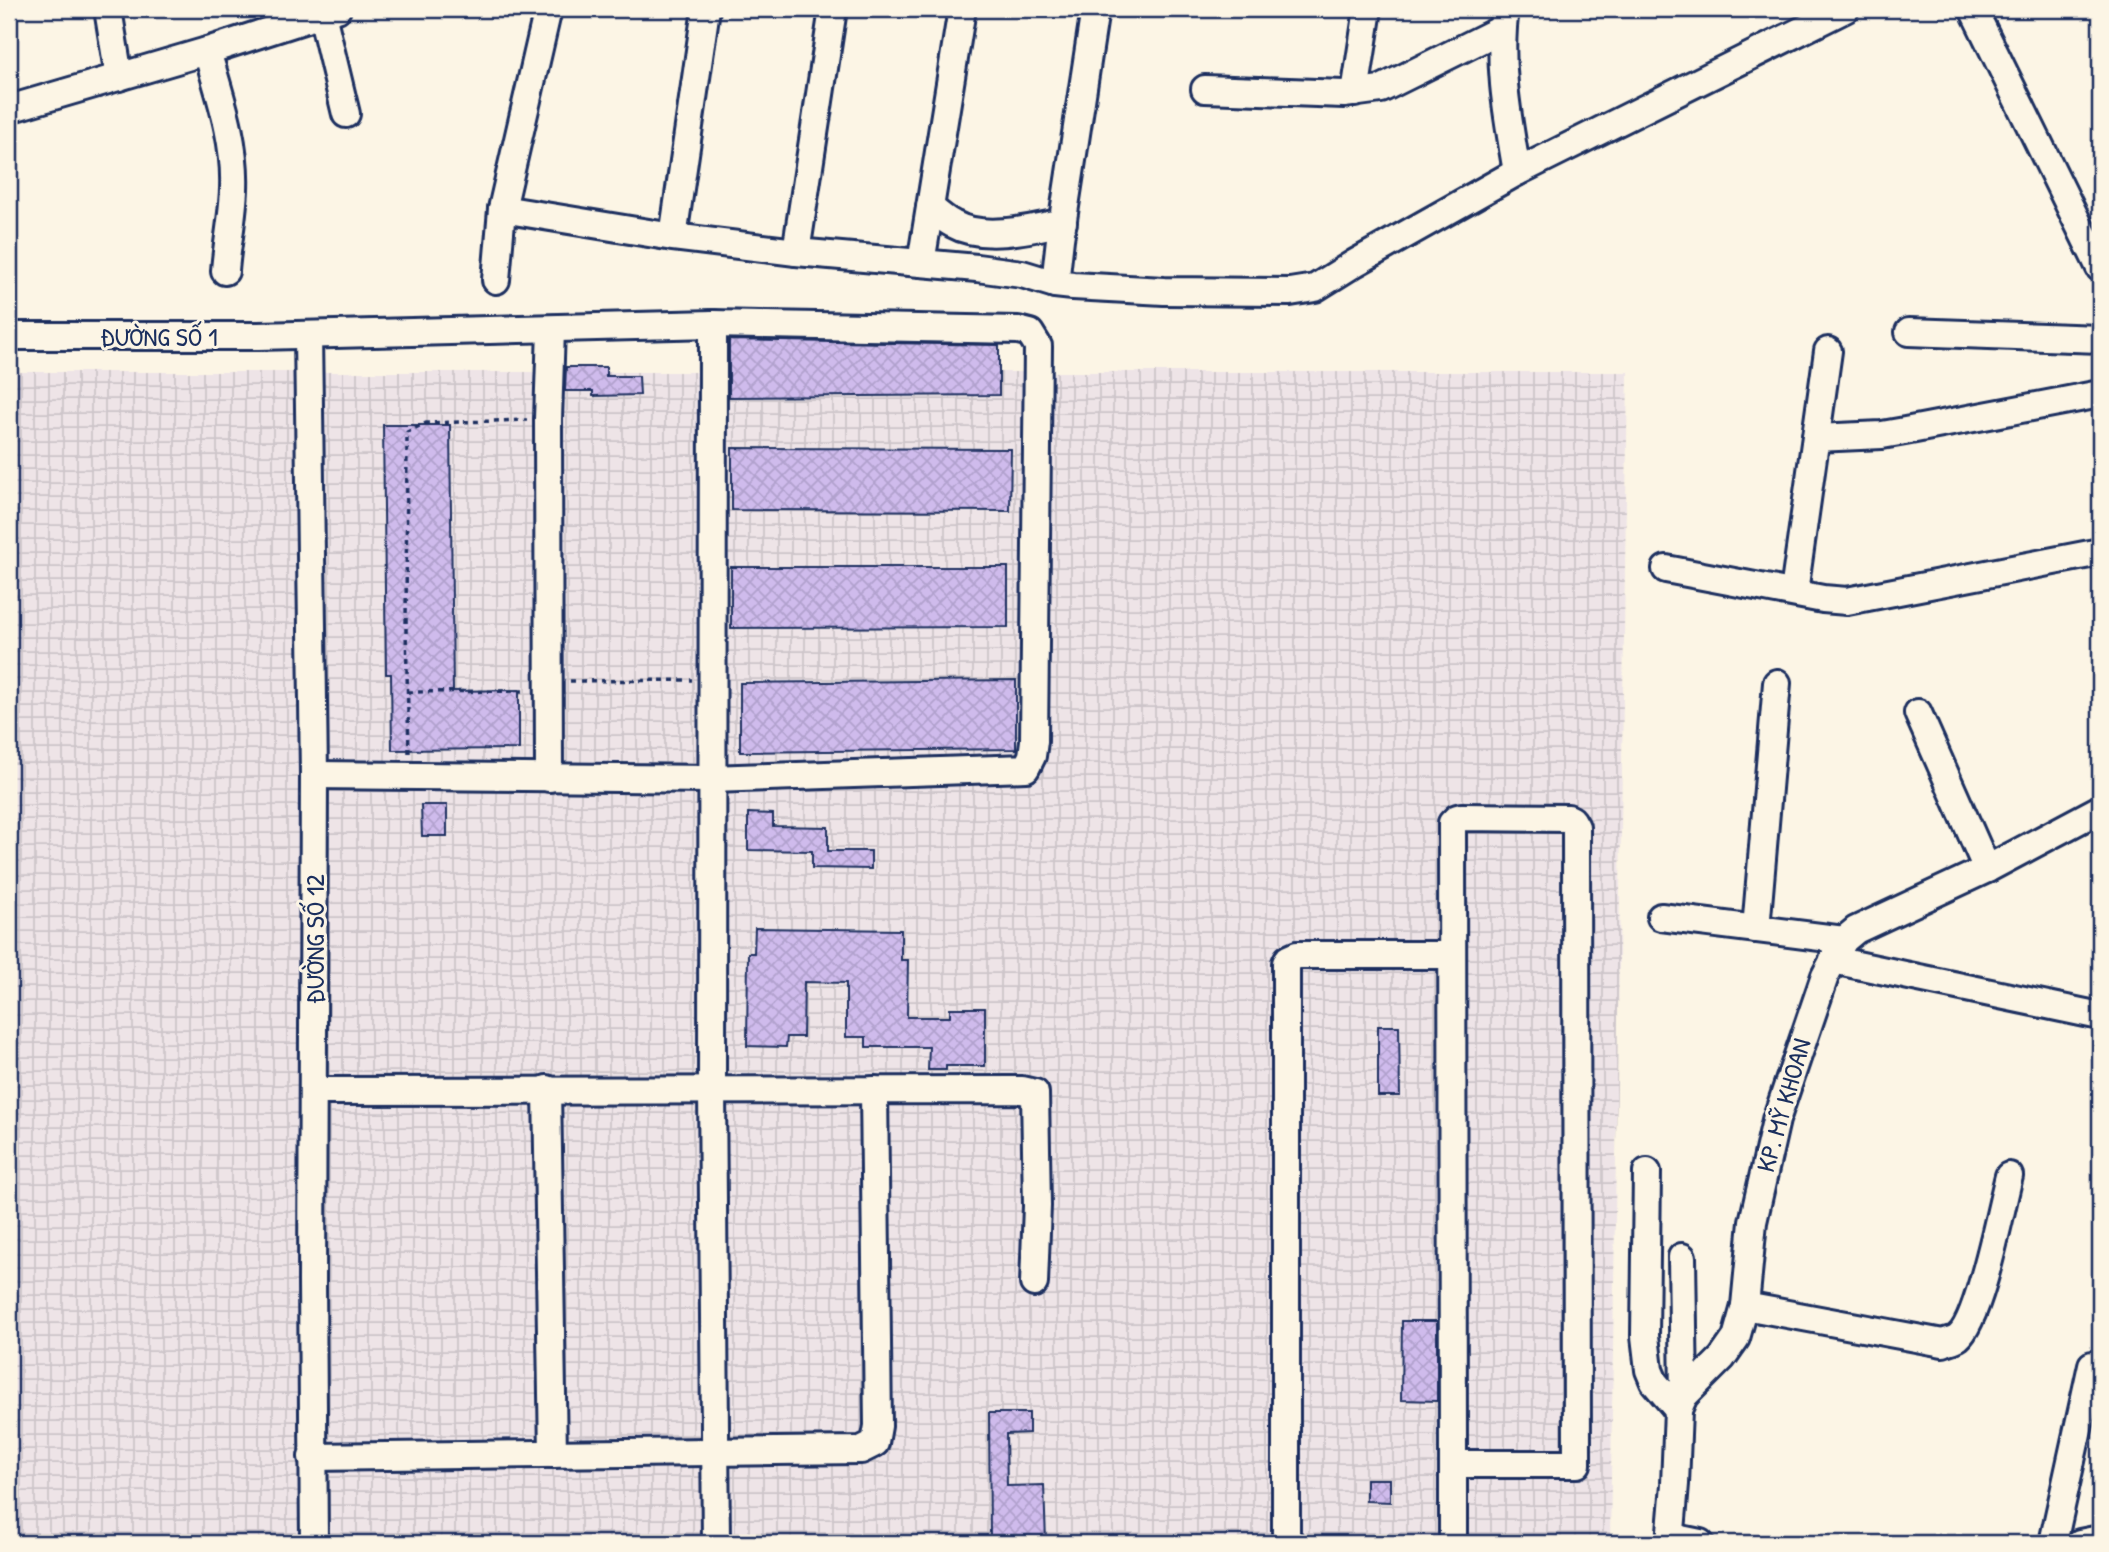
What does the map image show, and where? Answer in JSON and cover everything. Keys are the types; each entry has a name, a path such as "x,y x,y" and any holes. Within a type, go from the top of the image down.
{"street":[{"path":"108,9 119,78"},
{"path":"496,280 502,209 548,9"},
{"path":"673,237 706,9"},
{"path":"796,252 833,9"},
{"path":"921,263 961,9"},
{"path":"1055,284 1095,9"},
{"path":"1355,93 1368,9"},
{"path":"502,209 673,237 1022,274 1055,284 1097,288 1290,292 1315,288 1517,172 1845,9"},
{"path":"1973,9 2100,268"},
{"path":"9,108 119,78 330,11 346,114"},
{"path":"1205,89 1303,94 1355,93 1381,89 1504,19 1508,116 1517,172"},
{"path":"207,51 228,124 234,163 234,199 225,271"},
{"path":"930,207 953,225 979,233 1027,230 1063,222"},
{"path":"713,324 711,779 716,1543"},
{"name":"ĐƯỜNG SỐ 1","path":"9,336 308,335 713,324 1018,330 1030,333 1038,346 1034,741 1032,756 1026,768 711,779"},
{"path":"549,778 548,419 551,329"},
{"path":"1909,332 2100,339"},
{"name":"ĐƯỜNG SỐ 12","path":"308,335 314,775 314,1543"},
{"path":"1794,592 1828,351"},
{"path":"1816,438 1882,435 2100,394"},
{"path":"1665,569 1823,599 1847,601 2100,552"},
{"path":"1756,929 1777,683"},
{"path":"1918,713 1987,869"},
{"path":"314,775 711,779"},
{"path":"1838,950 1856,930 1987,869 2100,809"},
{"path":"1453,1465 1577,1464 1576,827 1569,818 1461,817 1454,820 1451,828 1453,1543"},
{"path":"1661,917 1756,929 2100,1016"},
{"name":"KP. MỸ KHOAN","path":"1681,1403 1722,1358 1736,1338 1745,1306 1753,1222 1773,1133 1812,1009 1838,950"},
{"path":"1291,1543 1286,1536 1286,963 1297,955 1451,955"},
{"path":"547,1089 553,1454"},
{"path":"312,1457 861,1450 875,1443 878,1426 874,1090"},
{"path":"313,1091 1022,1090 1035,1093 1037,1206 1034,1283"},
{"path":"1647,1172 1646,1336 1649,1370 1654,1382 1681,1403"},
{"path":"1745,1306 1942,1343 1957,1338 1969,1322 1980,1294 2009,1176"},
{"path":"1682,1257 1681,1403 1670,1540 1700,1543"},
{"path":"2053,1543 2092,1365"},
{"path":"2080,1543 2100,1539"}],"path":[{"path":"409,776 407,432 426,423 548,419"},
{"path":"408,692 711,680"}],"shaded area":[{"path":"9,372 1628,372 1610,1543 9,1543"}],"building":[{"path":"729,340 999,345 999,395 729,397"},
{"path":"566,367 606,367 606,376 639,376 640,395 593,396 593,391 565,391"},
{"path":"383,425 450,425 453,691 519,690 519,749 392,750 391,674 386,674"},
{"path":"732,448 1011,449 1010,511 732,510"},
{"path":"731,567 1008,567 1008,627 731,628"},
{"path":"1016,680 1016,749 740,752 740,683"},
{"path":"421,805 447,805 447,836 422,836"},
{"path":"748,813 773,814 773,826 828,827 828,851 871,851 871,869 812,868 812,851 748,850"},
{"path":"755,928 901,930 901,960 908,960 907,1017 950,1017 950,1008 985,1008 985,1066 946,1066 946,1070 928,1070 929,1047 866,1047 866,1037 846,1037 846,983 804,982 803,1037 787,1037 786,1047 747,1046 748,953 754,953"},
{"path":"1378,1026 1399,1026 1400,1096 1378,1096"},
{"path":"1402,1321 1437,1321 1437,1401 1401,1400"},
{"path":"989,1413 1029,1413 1029,1433 1006,1434 1007,1486 1044,1485 1046,1541 990,1540"},
{"path":"1366,1479 1390,1479 1390,1502 1366,1501"}]}
